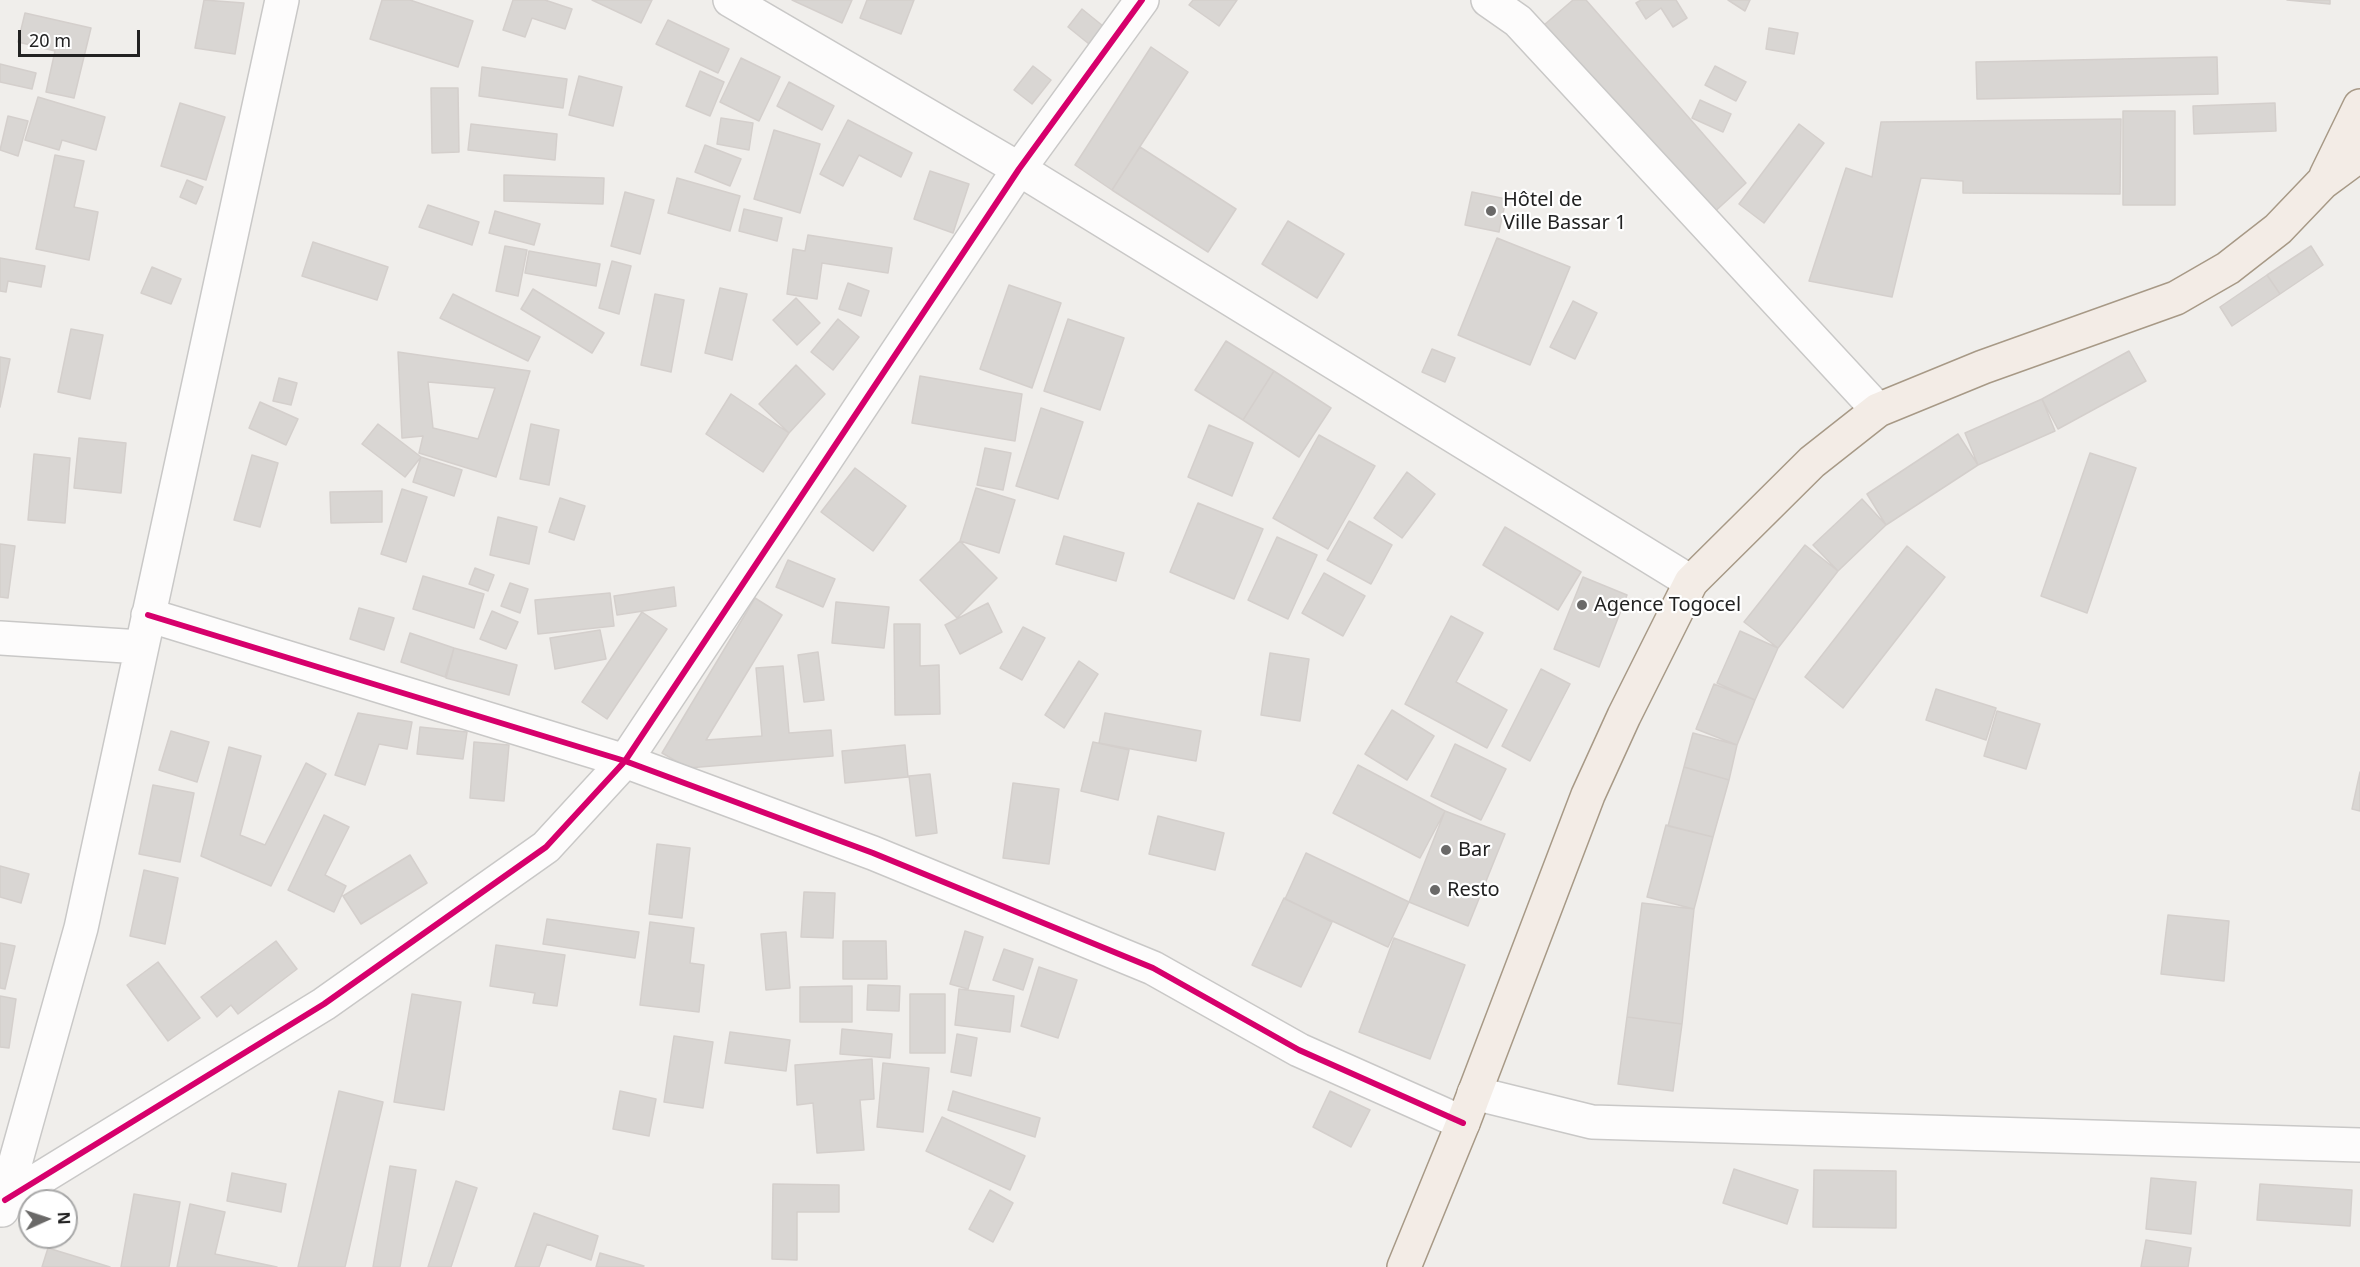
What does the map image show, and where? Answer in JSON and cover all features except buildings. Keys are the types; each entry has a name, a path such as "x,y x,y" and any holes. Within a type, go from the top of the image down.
{"main road":[{"path":"2322,183 2360,106"},
{"path":"1404,1267 1463,1123 1588,795 1624,716 1691,582 1812,462 1878,410 1983,367 2176,298 2228,268 2278,230 2322,183 2360,155"}],"street":[{"path":"3,1207 81,928 282,0"},
{"path":"730,0 1019,169 1691,582"},
{"path":"3,1207 324,1005 546,847 625,761 1019,169 1142,0"},
{"path":"1488,0 1518,21 1878,410"},
{"path":"148,615 625,761 873,853 1153,968 1299,1050 1463,1123"},
{"path":"0,638 141,647"},
{"path":"1474,1093 1592,1122 2360,1145"}],"cycle path":[{"path":"5,1200 324,1004 546,847 625,761 1019,169 1142,0"},
{"path":"148,615 625,761 873,853 1153,968 1299,1050 1463,1123"}],"place":[{"name":"Hôtel de Ville Bassar 1","path":"1491,211"},
{"name":"Agence Togocel","path":"1582,605"},
{"name":"Bar","path":"1446,850"},
{"name":"Resto","path":"1435,890"}]}
